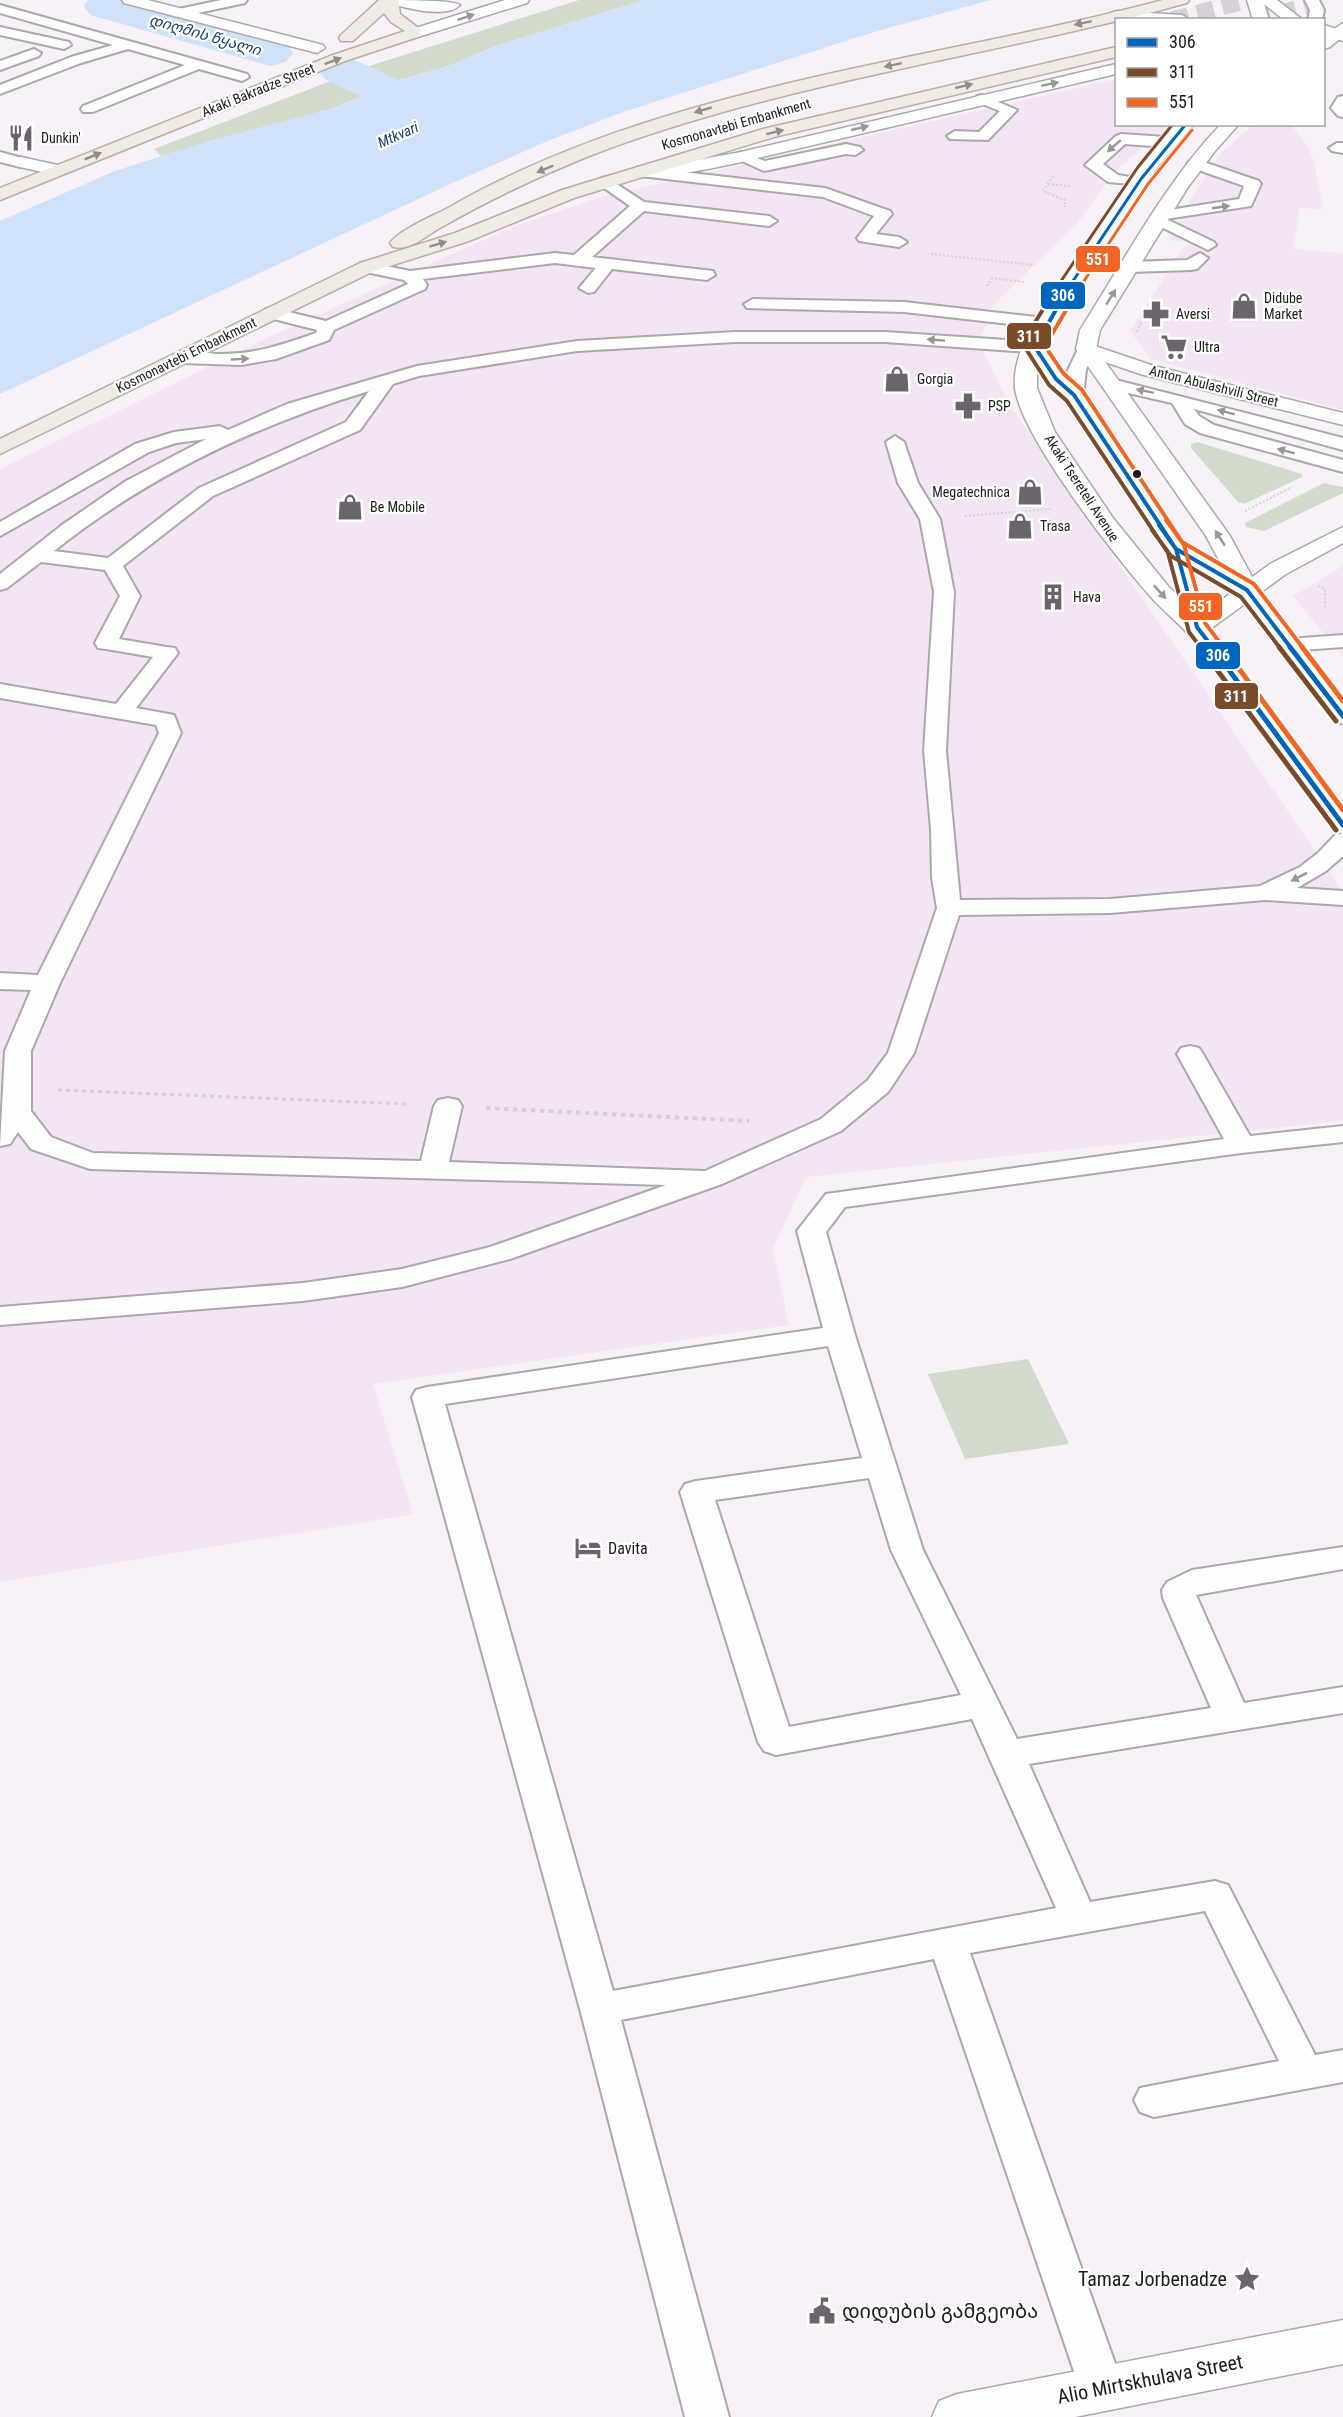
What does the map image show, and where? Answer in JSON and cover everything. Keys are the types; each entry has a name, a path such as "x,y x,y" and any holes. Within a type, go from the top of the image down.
{"main road":[{"path":"130,0 317,48"},
{"path":"389,0 390,11 396,20 413,30 411,34"},
{"path":"347,38 389,0"},
{"path":"395,0 418,7 452,4"},
{"name":"Akaki Bakradze Street","path":"285,61 396,20 469,0"},
{"name":"Akaki Bakradze Street","path":"0,194 339,58 521,0"},
{"path":"1133,18 1181,0"},
{"path":"1255,0 1260,18"},
{"path":"1267,0 1292,18"},
{"path":"603,164 682,117 744,99 1115,24"},
{"path":"963,67 1115,25"},
{"path":"1325,42 1337,32"},
{"name":"Kosmonavtebi Embankment","path":"370,265 400,243 500,201 603,164 638,172 780,130 1115,52"},
{"name":"Akaki Bakradze Street","path":"220,86 263,69"},
{"path":"638,172 681,168 741,157 982,99 1113,72"},
{"name":"Kosmonavtebi Embankment","path":"792,106 814,101"},
{"name":"Akaki Tsereteli Avenue","path":"1184,126 1166,142 1136,182 1104,236 1045,322 1027,370 1026,389 1031,406 1047,435 1126,554 1161,594 1197,627 1343,825"},
{"path":"1229,126 1196,164 1161,218 1090,330 1086,349 1224,545 1247,590 1288,645 1339,706"},
{"path":"0,171 50,151"},
{"path":"21,162 56,170"},
{"name":"Kosmonavtebi Embankment","path":"0,447 370,265 462,237 603,164"},
{"name":"Anton Abulashvili Street","path":"1086,349 1136,367 1343,419"},
{"path":"1197,627 1278,569 1343,534"},
{"name":"Alio Mirtskhulava Street","path":"957,2417 1077,2401 1343,2342"}],"lane":[{"path":"179,13 240,0"},
{"path":"1312,0 1317,10 1315,18"},
{"path":"0,9 242,77"},
{"path":"0,31 77,48"},
{"path":"0,77 77,48 110,39"},
{"path":"0,90 76,60 128,45"},
{"path":"0,46 52,57"},
{"path":"0,66 34,53"},
{"path":"88,109 198,64"},
{"path":"955,136 983,137 1010,110 982,99"},
{"path":"1343,100 1338,108 1343,113"},
{"path":"1136,182 1114,179 1093,165 1121,139 1166,142"},
{"path":"741,157 764,166 846,149 855,150"},
{"path":"0,157 21,162"},
{"path":"603,164 640,206 769,221"},
{"path":"1161,218 1245,204 1253,184 1196,164"},
{"path":"638,172 825,193 884,214 865,238 899,242"},
{"path":"580,258 640,206"},
{"path":"1130,267 1191,265 1204,252 1161,218"},
{"path":"370,265 410,276 555,258 580,258 707,275"},
{"path":"535,280 555,258"},
{"path":"588,288 609,262"},
{"path":"272,313 327,327 419,285 410,276"},
{"path":"825,294 882,301 904,307"},
{"path":"753,304 904,307 1045,322"},
{"path":"181,358 241,360 270,355 323,336 327,327"},
{"path":"0,584 133,485 243,430 294,408 417,371 577,346 735,337 885,337 1035,347 1056,380 1074,395 1176,549 1197,627"},
{"path":"1074,395 1077,370 1086,349"},
{"path":"0,559 112,565 206,492 353,426 387,380"},
{"path":"1112,384 1178,399 1343,444"},
{"path":"1178,399 1192,420 1207,429 1343,466"},
{"path":"0,530 142,448 174,438 243,430"},
{"path":"0,1316 303,1292 402,1278 500,1253 712,1178 831,1125 878,1086 901,1053 949,908 944,878 943,829 935,751 944,592 930,519 908,483 895,442"},
{"path":"1176,549 1247,590"},
{"path":"112,565 130,596 106,643 167,653 122,711"},
{"path":"1288,645 1343,641"},
{"path":"0,691 166,720 170,733 47,983 18,1051 17,1112 0,1138"},
{"path":"1265,893 1305,875 1331,856 1343,840"},
{"path":"949,908 1110,906 1265,893 1343,898"},
{"path":"0,981 47,983"},
{"path":"1190,1054 1241,1144"},
{"path":"433,1170 448,1106"},
{"path":"17,1112 41,1143 90,1161 712,1178"},
{"path":"1078,1917 1007,1754 907,1550 840,1335 811,1231 836,1200 1241,1144 1343,1134"},
{"path":"707,2417 598,2009 427,1397 840,1335"},
{"path":"880,1466 696,1492 776,1742 982,1704"},
{"path":"1233,1718 1180,1598 1179,1590 1192,1582 1343,1558"},
{"path":"1007,1754 1343,1700"},
{"path":"598,2009 1078,1917 1215,1895 1305,2073"},
{"path":"947,1942 1077,2401"},
{"path":"1154,2100 1343,2066"}],"path":[{"path":"1053,176 1043,191 1061,197 1065,200 1065,207"},
{"path":"1048,184 1076,187"},
{"path":"928,254 1035,266"},
{"path":"992,278 1024,282"},
{"path":"1245,511 1297,484"},
{"path":"930,519 1053,508"}],"shaded area":[{"path":"1115,79 1115,126 1167,126 1114,172 1077,224 993,305 979,343 1008,402 1343,892 1343,1121 806,1177 773,1249 789,1325 373,1384 413,1514 0,1582 0,469 278,333 512,227 604,196"},
{"name":"Didube Market","path":"1252,126 1292,126 1308,147 1314,162 1323,209 1300,208 1293,249 1343,253 1343,410 1151,359 1130,331 1187,242 1170,240 1190,200 1220,154"},
{"path":"1343,566 1343,657 1293,596"}],"green space":[{"path":"579,0 645,0 493,47 452,65 400,80 334,108 161,156 154,149 372,65"},
{"path":"1197,442 1302,474 1302,477 1244,504 1238,502 1191,448 1191,444"},
{"path":"1324,483 1343,487 1343,493 1264,531 1246,527 1245,523"},
{"path":"1028,1359 1069,1444 965,1459 928,1374"}],"water":[{"name":"Mtkvari","path":"645,0 991,0 877,31 626,111 550,140 0,394 0,221 115,171 209,141 334,108 400,80 452,65 493,47"}],"waterway":[{"name":"დიღმის წყალი","path":"105,6 271,53"},
{"name":"დიღმის წყალი","path":"341,70 439,116"}],"tunnel":[{"path":"1180,18 1248,0"},
{"path":"1262,18 1329,0"}],"transit line":[{"name":"311","path":"1171,126 1138,167 1051,296 1034,324 1026,349 1049,385 1067,401 1168,553 1189,632 1336,830"},
{"name":"306","path":"1184,126 1141,179 1057,304 1035,347 1056,379 1074,395 1176,549 1197,627 1343,825"},
{"name":"551","path":"1192,130 1148,184 1065,309 1045,346 1063,373 1082,390 1184,545 1205,623 1343,810"},
{"name":"551","path":"1166,520 1182,542 1254,584 1343,701"},
{"name":"306","path":"1159,525 1176,549 1247,590 1343,716"},
{"name":"311","path":"1152,530 1171,556 1241,597 1336,721"}],"place":[{"name":"Dunkin'","path":"21,138"},
{"name":"Didube Market","path":"1244,306"},
{"name":"Aversi","path":"1156,314"},
{"name":"Ultra","path":"1174,347"},
{"name":"Gorgia","path":"897,379"},
{"name":"PSP","path":"968,406"},
{"name":"Megatechnica","path":"1030,492"},
{"name":"Be Mobile","path":"350,507"},
{"name":"Trasa","path":"1020,526"},
{"name":"Hava","path":"1053,597"},
{"name":"Davita","path":"588,1548"},
{"name":"Tamaz Jorbenadze","path":"1247,2279"},
{"name":"დიდუბის გამგეობა","path":"822,2311"}]}
